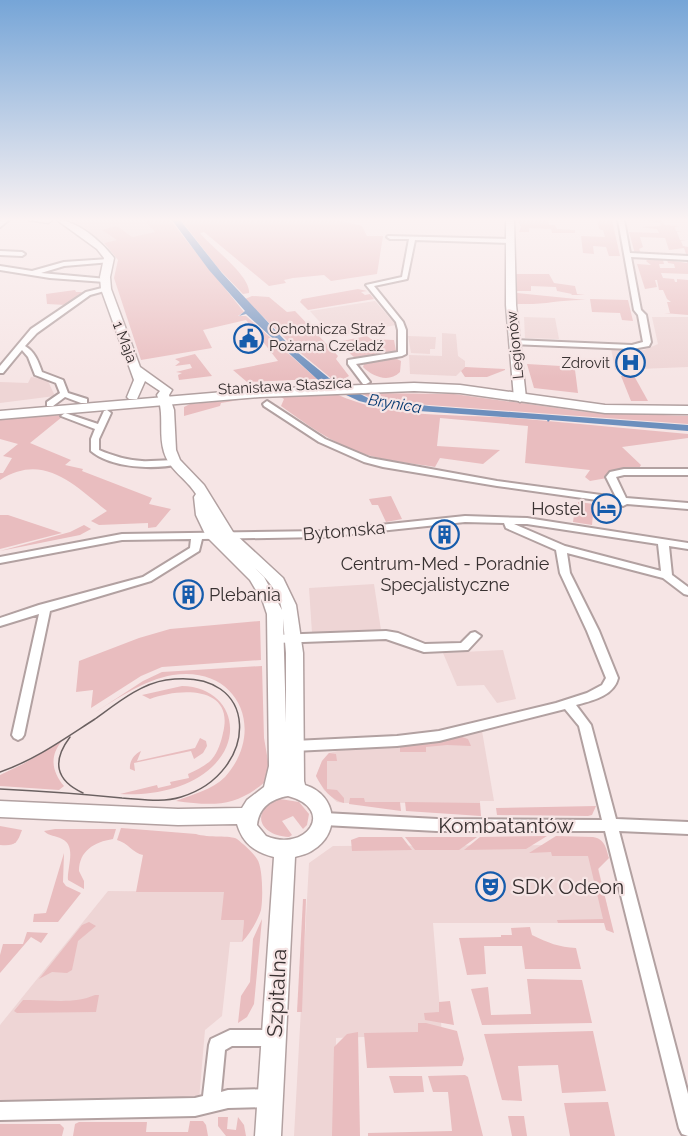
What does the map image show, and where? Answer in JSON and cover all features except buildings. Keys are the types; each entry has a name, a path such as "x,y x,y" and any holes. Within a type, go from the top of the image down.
{"main road":[{"name":"Stanisława Staszica","path":"0,415 165,398 358,385 436,387 520,395 605,409 683,410"},
{"name":"Stanisława Staszica","path":"0,408 133,397 165,398"}],"street":[{"path":"38,273 103,283"},
{"path":"0,371 34,330 103,283 106,273"},
{"path":"358,385 351,362 402,354 402,330 399,322 369,285 405,278 406,273"},
{"name":"Legionów","path":"511,273 511,305 520,395"},
{"path":"514,342 643,346 647,342 631,273"},
{"path":"88,293 103,283"},
{"name":"1 Maja","path":"103,283 138,375 154,392 165,398"},
{"path":"20,347 27,349 33,356 38,373 60,382 64,394"},
{"path":"133,397 138,375"},
{"path":"64,394 84,401"},
{"path":"50,404 64,394"},
{"path":"165,398 170,414 169,444 176,462 199,488 203,515 213,536 256,577 266,590 284,638 294,746 294,781 297,789"},
{"path":"267,404 332,447 360,459 564,495 623,503 688,506"},
{"path":"107,413 98,427 95,451 102,455 147,464 176,462"},
{"path":"65,416 98,427"},
{"path":"623,503 611,477 613,474 688,472"},
{"name":"Bytomska","path":"0,560 122,537 323,534 465,519 558,525 688,546"},
{"path":"507,520 510,526 561,548 667,576 688,592"},
{"path":"213,536 248,552 268,571 284,591 290,612 284,638 276,783 272,790 253,803 248,816 250,833 264,846 285,850 304,846 312,841 322,827 324,819 322,808 315,798 297,789 272,790"},
{"path":"0,622 147,579 213,536"},
{"path":"248,552 254,543 267,536"},
{"path":"663,542 667,576"},
{"path":"294,746 397,741 439,736 567,703 591,696 606,688 612,678 579,599 565,573 561,548"},
{"path":"18,735 45,612 43,608"},
{"path":"284,638 386,634 429,649 464,647 475,636"},
{"path":"567,703 585,725 688,1128"},
{"path":"0,809 177,817 248,816"},
{"name":"Kombatantów","path":"324,819 399,825 610,824 688,828"},
{"name":"Szpitalna","path":"268,1136 285,850"},
{"path":"211,1104 217,1045 230,1038 275,1038"},
{"path":"0,1111 195,1107 228,1099 271,1098"}],"shaded area":[{"path":"115,273 213,273 244,312 238,316 246,316 317,379 247,382 233,370 278,361 246,320 203,330 212,348 141,360 114,278"},
{"path":"223,273 240,273 248,286 249,293 243,294"},
{"path":"253,273 377,273 331,281 324,275 293,278 284,280 286,283 269,286"},
{"path":"640,273 661,273 663,278 674,279 675,282 677,279 688,280 688,315 664,313 670,313 667,302 671,302 663,290 659,290 657,280 655,280 657,287 645,289"},
{"path":"515,274 549,274 554,283 575,286 577,294 585,295 571,295 557,291 556,287 531,286 531,291 517,291"},
{"path":"358,289 367,291 361,292 365,295 370,294 374,299 308,310 300,302 302,299"},
{"path":"75,290 82,292 66,305 47,304 46,294"},
{"path":"517,293 586,300 517,304"},
{"path":"252,296 269,297 287,312 295,311 338,356 336,359 349,376 344,379 332,379 298,351 245,299"},
{"path":"590,299 628,300 633,321 622,320 620,313 592,312"},
{"path":"375,301 396,325 333,337 310,311"},
{"path":"524,317 555,318 559,339 525,338"},
{"path":"652,317 688,317 688,367 615,370 611,348 644,350 658,344"},
{"path":"442,333 456,334 458,356 465,361 465,367 456,376 410,374 409,355 442,356"},
{"path":"367,336 371,339 394,340 396,351 355,358 337,342"},
{"path":"408,336 436,337 435,349 430,349 430,354 411,353"},
{"path":"195,354 212,376 179,380 178,375 182,373 176,372 192,368 190,364 175,366 180,362 175,359"},
{"path":"395,358 401,361 400,372 391,377 376,376 363,367 367,361"},
{"path":"527,364 578,367 575,370 578,393 534,388"},
{"path":"465,367 505,370 487,377 465,377 461,371"},
{"path":"633,374 648,401 631,401 621,376"},
{"path":"31,377 47,379 55,396 0,403 0,382 28,383"},
{"path":"360,393 454,394 586,412 688,416 688,424 402,403 371,398"},
{"path":"336,394 357,402 401,412 515,418 688,434 688,438 622,447 641,465 638,470 615,470 607,478 590,481 585,477 590,470 525,463 528,426 440,418 437,446 500,450 483,464 440,458 435,467 379,458 350,449 319,432 281,406 284,399 279,396"},
{"path":"239,400 221,403 220,406 184,416 184,407 190,404"},
{"path":"62,415 30,443 71,460 65,465 83,469 82,471 152,498 149,504 171,509 156,527 148,528 148,523 99,525 91,521 107,511 83,491 58,475 31,469 16,472 0,480 0,473 3,473 12,458 3,456 18,444 0,439 0,419"},
{"path":"391,496 402,519 386,522 378,505 372,505 369,499"},
{"path":"576,502 579,516 578,502 594,504 592,525 573,522"},
{"path":"0,515 8,515 62,533 0,549"},
{"path":"84,525 91,529 80,535 0,551 70,532"},
{"path":"374,584 381,630 312,633 309,588"},
{"path":"260,621 261,660 162,667 141,676 91,708 93,690 76,692 79,661 170,629"},
{"path":"503,650 516,699 497,703 484,685 457,686 443,653"},
{"path":"262,666 264,738 269,767 265,782 234,800 213,804 176,801 208,788 225,777 237,759 244,740 244,721 239,705 229,690 214,680 196,675 162,677 132,690 94,713 143,681 162,672"},
{"path":"182,686 198,688 212,695 222,704 228,715 230,728 228,741 222,754 203,775 181,786 144,794 120,794 157,785 158,788 171,785 170,782 189,778 188,774 207,764 216,753 222,736 224,717 221,706 213,698 189,692 162,695 150,699 142,695"},
{"path":"482,731 494,801 480,801 480,803 344,803 337,802 324,790 316,776 322,761 329,753 349,748 420,744"},
{"path":"459,736 468,739 471,746 447,745 426,747 426,752 400,752 400,746"},
{"path":"200,738 206,741 207,746 203,753 194,759 191,751 134,763 135,771 130,769 132,758 141,751 137,761 195,748"},
{"path":"62,741 54,758 55,770 64,786 59,790 0,786 0,775"},
{"path":"329,753 336,754 337,761 327,761 327,789 337,790 344,798 344,803 327,793 316,776 322,761"},
{"path":"350,798 364,798 365,802 400,802 401,811 349,804"},
{"path":"280,799 299,802 309,814 307,825 303,829 293,816 282,821 292,835 289,837 271,832 262,822 261,816 264,809"},
{"path":"405,802 480,803 481,816 406,811"},
{"path":"596,806 592,815 588,816 497,815 496,808"},
{"path":"0,826 22,830 17,841 9,845 0,845"},
{"path":"121,828 230,837 237,839 248,848 259,863 262,899 258,918 242,942 244,920 221,920 224,892 136,892 143,855 117,840"},
{"path":"116,829 113,839 94,845 82,858 79,871 84,881 84,889 68,880 70,852 67,842 44,831"},
{"path":"547,836 526,849 464,850 480,837"},
{"path":"556,836 593,837 604,844 609,858 598,869 614,933 606,930 604,923 558,923 557,920 603,919 588,856 552,856 551,852 529,853"},
{"path":"359,837 402,837 412,850 352,851 351,840"},
{"path":"405,837 477,837 459,850 415,850"},
{"path":"593,845 611,923 433,923 442,1034 336,1038 335,1136 294,1136 309,863 333,846"},
{"path":"64,853 63,882 66,886 81,893 58,922 33,922 34,914 46,913"},
{"path":"108,891 224,892 244,920 242,942 230,942 222,1016 205,1030 199,1100 0,1106 0,1025"},
{"path":"303,899 306,899 302,1012 297,1012"},
{"path":"262,919 254,1004 247,1017 238,1023 241,996 250,982 253,939"},
{"path":"89,922 96,926 78,941 72,970 67,973 52,972 39,979 82,925"},
{"path":"530,927 532,935 538,938 559,946 576,948 581,969 525,969 522,946 484,946 486,974 467,975 459,938 501,937 501,935 512,935 511,928"},
{"path":"27,932 48,933 41,943 31,937 0,973 0,955 3,944 23,944"},
{"path":"527,979 582,980 592,1023 482,1025 471,989 488,987 491,1015 531,1014"},
{"path":"99,995 96,1012 17,1013 14,1011 23,1000 68,1001"},
{"path":"450,1001 454,1025 425,1020 424,1013 439,1012 439,1002"},
{"path":"418,1023 457,1031 464,1059 462,1066 367,1068 364,1033 418,1032"},
{"path":"593,1031 606,1091 562,1093 558,1065 518,1066 522,1101 502,1100 484,1034"},
{"path":"358,1032 360,1136 332,1136 334,1047 347,1034"},
{"path":"465,1075 468,1077 483,1136 368,1136 368,1133 452,1131 448,1092 433,1092 428,1076"},
{"path":"389,1076 422,1076 424,1092 394,1093"},
{"path":"608,1102 615,1136 570,1136 564,1103"},
{"path":"508,1116 524,1116 527,1136 512,1136"},
{"path":"218,1117 228,1117 227,1129 236,1130 238,1117 244,1125 246,1136 226,1136 218,1126"},
{"path":"190,1121 203,1121 208,1136 73,1136 75,1124 79,1122 147,1122 146,1132 188,1132"},
{"path":"0,1124 60,1124 64,1128 62,1136 0,1136"}],"water":[{"name":"Brynica","path":"212,273 222,273 292,348 329,378 368,398 429,406 688,425 688,431 391,409 359,401 317,379 246,314 239,316 245,311"}],"tram line":[{"path":"0,772 49,748 120,701 156,682 198,680 220,689 234,705 240,724 237,746 226,767 207,785 181,797 152,800 0,789"},
{"path":"70,737 60,754 59,769 67,782 83,793"}],"place":[{"name":"Ochotnicza Straż Pożarna Czeladź","path":"248,338"},
{"name":"Zdrovit","path":"631,363"},
{"name":"Hostel","path":"606,509"},
{"name":"Centrum-Med - Poradnie Specjalistyczne","path":"445,535"},
{"name":"Plebania","path":"188,595"},
{"name":"SDK Odeon","path":"491,887"}]}
